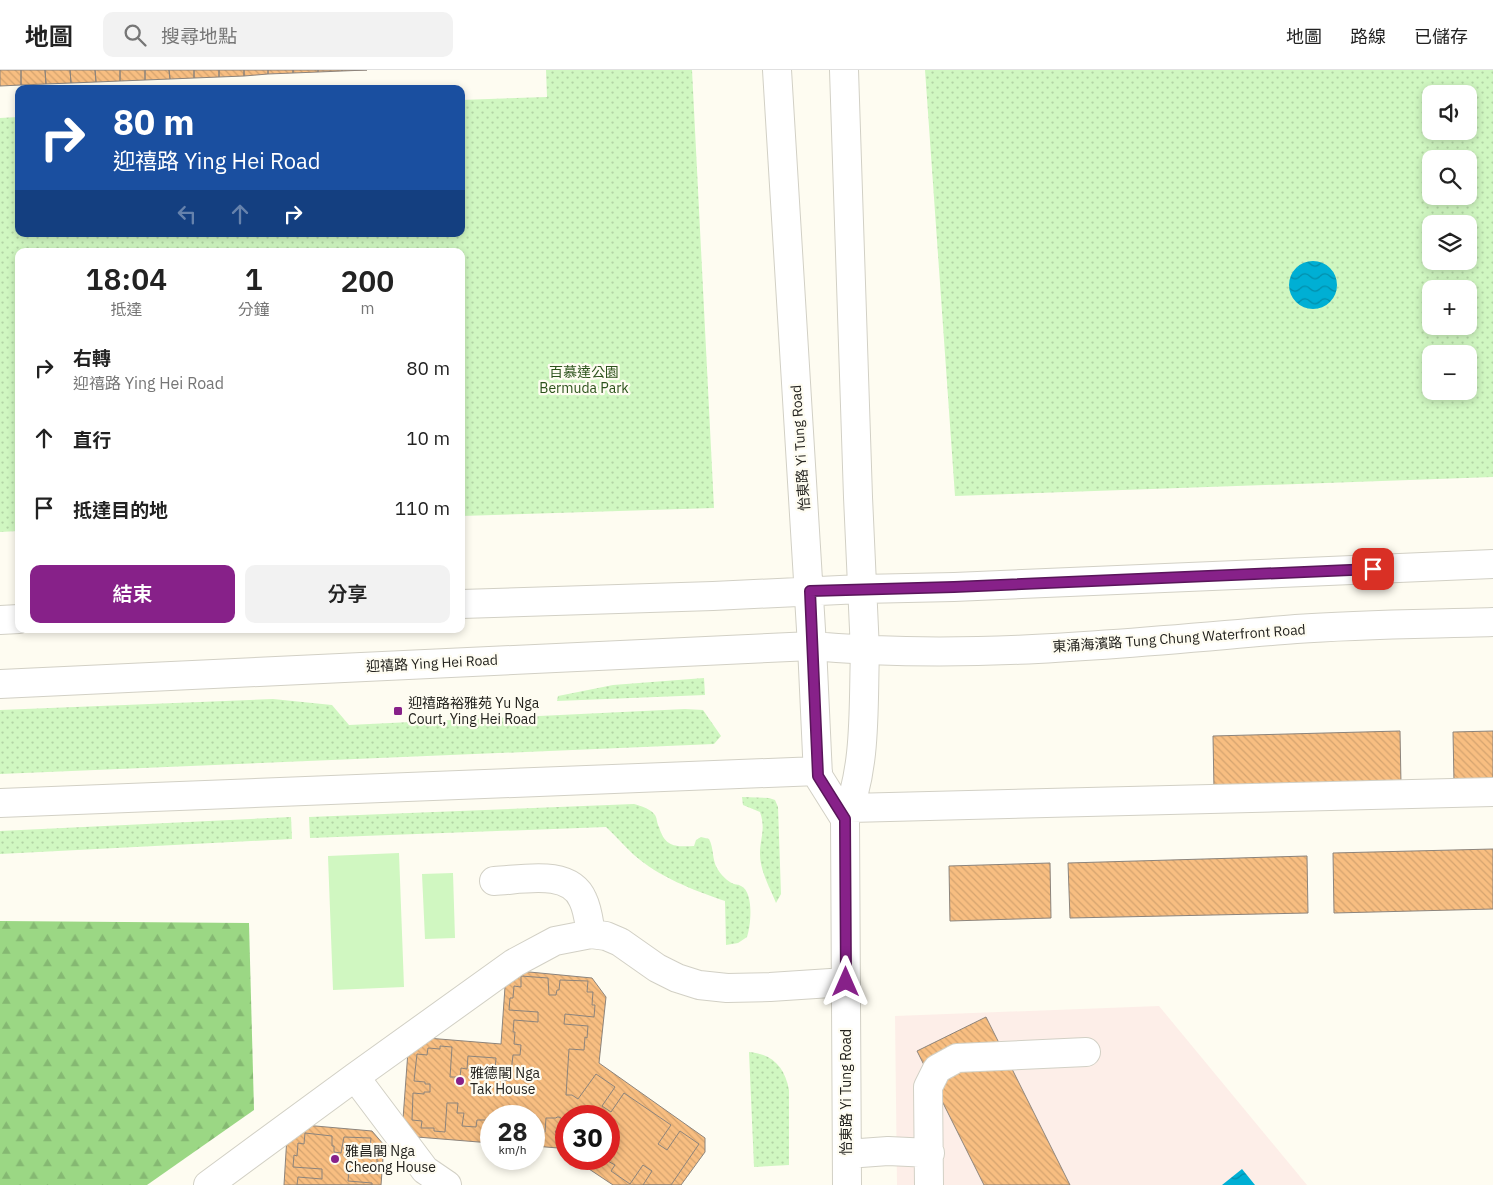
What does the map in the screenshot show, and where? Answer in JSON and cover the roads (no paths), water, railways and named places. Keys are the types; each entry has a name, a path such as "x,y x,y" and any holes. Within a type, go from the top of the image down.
{"main road":[{"name":"怡東路 Yi Tung Road","path":"777,70 810,591 818,776 847,814"},
{"name":"怡東路 Yi Tung Road","path":"844,70 865,651 863,722 858,778 847,814 846,1185"},
{"path":"465,604 713,596 1493,564"},
{"path":"0,620 15,619"},
{"name":"東涌海濱路 Tung Chung Waterfront Road","path":"865,651 956,652 1118,644 1299,629 1493,622"},
{"name":"迎禧路 Ying Hei Road","path":"0,684 812,646 865,651"},
{"path":"0,803 818,771"},
{"path":"847,814 1493,792"},
{"path":"494,881 546,878 566,882 574,887 584,901 591,934"},
{"path":"208,1185 514,963 555,941 591,934 606,936 620,942 657,968 677,978 699,985 727,988 846,982"},
{"path":"929,1185 928,1087 937,1069 957,1058 1086,1052"},
{"path":"355,1077 425,1170 447,1185"},
{"path":"847,1154 888,1151 930,1153"},
{"path":"930,1153 944,1185"}],"water":[{"path":"1308,261 1318,261 1330,268 1337,280 1337,290 1330,302 1318,309 1308,309 1300,305 1293,298 1289,290 1289,280 1293,272 1300,265"},
{"path":"1242,1169 1255,1185 1222,1185"}],"place":[{"name":"迎禧路裕雅苑 Yu Nga Court, Ying Hei Road","path":"398,711"},
{"name":"雅德閣 Nga Tak House","path":"460,1081"},
{"name":"雅昌閣 Nga Cheong House","path":"335,1159"}],"park label":[{"name":"百慕達公園 Bermuda Park","path":"584,380"}]}
